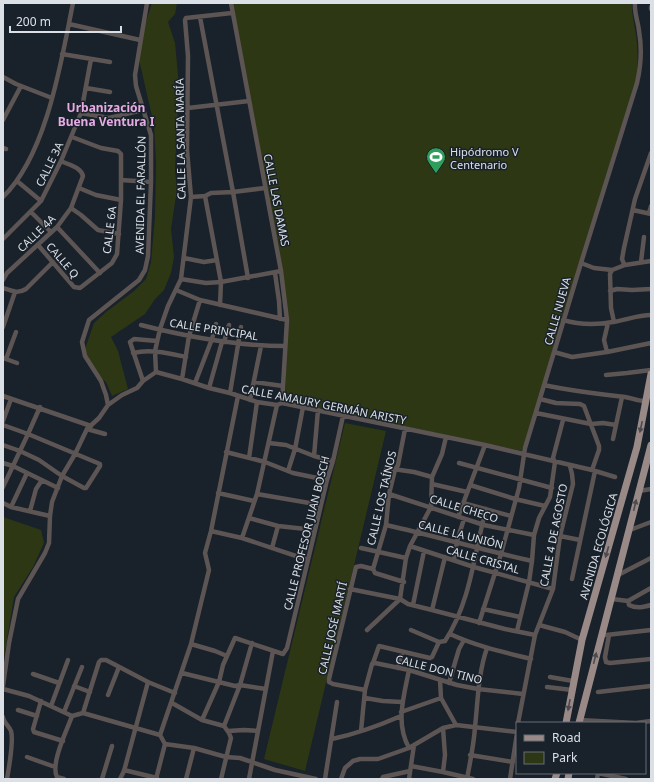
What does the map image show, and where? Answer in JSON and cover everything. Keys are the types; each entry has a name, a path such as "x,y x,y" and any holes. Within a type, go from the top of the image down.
{"main road":[{"name":"AVENIDA ECOLÓGICA","path":"566,722 582,640 637,448 648,397 651,374"},
{"path":"579,722 651,445"}],"street":[{"path":"3,197 17,181 31,155 42,129 52,98 73,3"},
{"name":"AVENIDA EL FARALLÓN","path":"108,405 101,382 85,356 83,338 86,326 92,317 137,283 143,274 149,254 151,134 135,80 140,40 147,3"},
{"name":"CALLE LAS DAMAS","path":"231,3 248,101 281,271 287,320 282,403"},
{"name":"CALLE NUEVA","path":"479,622 501,554 520,480 525,448 580,263 638,78 640,45 639,29 634,12 635,3"},
{"path":"232,13 200,16 248,278"},
{"name":"CALLE LA SANTA MARÍA","path":"156,372 155,351 160,329 168,306 181,279 191,197 187,150 188,56 185,20 186,18 200,16"},
{"path":"68,24 140,40"},
{"path":"62,54 110,62"},
{"name":"CALLE 3A","path":"3,239 32,212 41,201 61,162 81,113 91,59"},
{"path":"3,76 21,86 52,98"},
{"path":"3,120 21,86"},
{"path":"86,88 110,92"},
{"path":"188,108 248,101"},
{"path":"3,107 9,109"},
{"path":"81,113 109,118 143,110"},
{"name":"CALLE 6A","path":"72,137 101,148 120,152 122,154 122,180 117,254 112,263 80,288 74,286"},
{"path":"624,265 622,259 624,248 638,188 651,154"},
{"name":"CALLE 4A","path":"3,280 7,273 57,227 71,208 83,176 82,172 61,162"},
{"path":"122,180 151,182"},
{"path":"17,181 41,201"},
{"path":"79,188 96,196 121,200"},
{"path":"191,197 205,196 211,193 265,188"},
{"path":"205,196 221,282 220,305"},
{"path":"633,210 650,213 651,206"},
{"path":"71,208 98,230 119,234"},
{"path":"32,212 51,232"},
{"path":"57,227 100,273"},
{"path":"641,262 644,238"},
{"name":"CALLE Q","path":"38,245 74,286"},
{"path":"184,258 204,262 217,260"},
{"path":"580,263 594,268 612,270 624,265 651,261"},
{"path":"3,288 15,292 22,292 53,262"},
{"path":"612,270 610,274 610,291 614,322"},
{"path":"181,279 206,283 221,282 281,271"},
{"path":"275,273 280,319"},
{"path":"610,291 617,289 651,289"},
{"path":"176,290 200,300 287,320"},
{"path":"3,327 15,292"},
{"path":"182,379 189,336 200,300"},
{"path":"563,320 580,325 608,323 640,315 651,315"},
{"path":"607,352 604,340 608,323"},
{"path":"195,384 216,324"},
{"name":"CALLE PRINCIPAL","path":"141,325 238,345 285,346"},
{"path":"209,388 229,325"},
{"path":"230,393 241,327"},
{"path":"16,332 5,358 17,363"},
{"path":"143,381 130,342 131,340 157,341"},
{"path":"554,352 572,356 607,352 651,343"},
{"path":"250,400 261,346"},
{"path":"133,353 155,351 186,357"},
{"path":"606,375 651,370"},
{"path":"124,770 156,778 165,744 160,735 83,713 72,716 41,701 3,687 9,643 18,599 45,553 49,543 52,502 62,476 89,427 99,418 108,405 122,395 137,388 143,381 156,372"},
{"name":"CALLE AMAURY GERMÁN ARISTY","path":"156,372 257,402 277,405 282,403 318,410 525,454 615,477"},
{"path":"254,382 283,386"},
{"path":"544,386 641,401 644,401 648,397"},
{"path":"3,396 40,407 105,434"},
{"path":"160,735 191,644 209,570 205,553 211,531 238,396"},
{"path":"613,439 622,397"},
{"path":"3,421 11,399"},
{"path":"540,399 556,403 580,404 584,406 599,448 572,579"},
{"path":"249,458 257,402"},
{"path":"242,538 265,462 277,405"},
{"path":"3,487 40,407"},
{"path":"288,471 295,449 303,407"},
{"path":"314,456 318,410"},
{"path":"536,413 563,420 591,424 603,423 616,425"},
{"name":"CALLE PROFESOR JUAN BOSCH","path":"273,651 283,654 287,648 326,480 333,461 343,416"},
{"path":"517,631 529,582 534,535 539,518 550,497 554,458 563,420"},
{"path":"3,425 100,464 100,466 86,488 84,488 62,476 39,460 3,445"},
{"name":"CALLE LOS TAÍNOS","path":"372,569 386,525 389,494 395,470 398,465 405,429"},
{"path":"367,630 400,599 404,582 406,558 410,546 431,507 432,477 442,454 446,437"},
{"path":"269,443 286,445 314,456 333,461"},
{"path":"458,517 485,445"},
{"path":"226,452 265,462 293,473 326,480"},
{"path":"3,463 13,466 58,488"},
{"path":"459,463 552,488"},
{"name":"CALLE 4 DE AGOSTO","path":"518,722 535,634 553,589 560,536 573,484 570,466"},
{"path":"386,468 414,472 432,477"},
{"path":"11,507 27,473"},
{"path":"30,511 36,489 42,480"},
{"path":"432,484 467,492"},
{"path":"470,485 515,499 545,506"},
{"path":"639,491 651,489"},
{"path":"218,493 254,501"},
{"path":"256,494 321,505"},
{"name":"CALLE CHECO","path":"389,494 464,519 534,535"},
{"path":"463,502 511,516"},
{"path":"3,504 50,516"},
{"path":"411,630 439,642 445,641 450,634 458,617 470,583 486,509"},
{"path":"248,518 278,526 315,530"},
{"path":"454,560 457,542 464,519"},
{"path":"630,530 651,522"},
{"name":"CALLE LA UNIÓN","path":"386,525 501,554 532,560"},
{"path":"272,548 278,526"},
{"path":"211,531 242,538 308,560"},
{"path":"560,536 580,540"},
{"name":"CALLE CRISTAL","path":"410,546 474,567 553,589"},
{"path":"361,548 377,553 406,558"},
{"path":"413,605 424,551"},
{"path":"432,610 445,558"},
{"path":"618,575 651,558"},
{"name":"CALLE JOSÉ MARTÍ","path":"365,690 329,682 356,567 361,566 372,569"},
{"path":"372,569 375,573 404,582"},
{"path":"612,599 628,601 651,588"},
{"path":"350,589 400,599 413,605 458,617 535,634"},
{"path":"628,601 630,605 634,607 642,608 651,606"},
{"path":"483,609 520,617"},
{"path":"539,625 564,632 582,640"},
{"path":"601,635 651,630"},
{"path":"450,634 487,648 531,659"},
{"path":"609,634 605,657 606,662 610,663 651,659"},
{"path":"202,720 219,682 223,665 235,638 273,651 249,779"},
{"path":"449,683 459,649 464,640"},
{"path":"361,731 365,690 378,646 431,658 439,642"},
{"path":"191,644 227,656"},
{"path":"224,726 240,685 252,644"},
{"path":"467,778 475,728 478,689 482,664 487,648"},
{"path":"398,668 402,652"},
{"path":"51,706 68,660"},
{"path":"83,713 99,662 101,660 106,660 148,682 175,693"},
{"name":"CALLE DON TINO","path":"374,663 409,670 449,683 478,689 524,694"},
{"path":"64,712 82,667"},
{"path":"108,695 119,667"},
{"path":"409,670 401,714 404,739 409,748"},
{"path":"33,674 59,682"},
{"path":"182,674 235,686 240,685 266,689"},
{"path":"550,677 573,681"},
{"path":"440,680 441,698 456,725"},
{"path":"120,779 124,770 148,682"},
{"path":"74,686 90,692"},
{"path":"598,692 651,686"},
{"path":"547,687 572,690"},
{"path":"365,698 402,702"},
{"path":"332,739 380,725 401,714 441,698"},
{"path":"41,701 33,729 34,732 63,741"},
{"path":"325,779 337,702"},
{"path":"172,703 202,720 224,726 228,731 231,738 221,779"},
{"path":"18,710 37,716"},
{"path":"64,779 58,777 55,767 72,716"},
{"path":"3,717 10,729 12,737 8,779"},
{"path":"641,722 651,720"},
{"path":"341,779 345,768 354,761 360,759 378,759 409,748 443,728 456,725 516,732"},
{"path":"443,728 445,755 443,772"},
{"path":"228,731 258,731"},
{"path":"510,779 516,740"},
{"path":"165,744 194,748 226,757 232,756 275,770 316,779"},
{"path":"409,779 414,745"},
{"path":"102,779 112,746"},
{"path":"186,779 194,748"},
{"path":"470,755 513,762"},
{"path":"27,757 55,767"},
{"path":"382,779 383,777 411,768 443,772 473,779"},
{"path":"602,774 625,779"}],"green space":[{"path":"152,3 177,3 175,14 168,22 175,43 179,86 175,171 177,189 171,229 174,257 171,273 164,290 155,299 145,314 111,337 118,351 128,389 112,396 106,382 98,375 84,352 94,323 134,291 146,279 151,262 155,217 156,163 154,125 138,55 142,34"},
{"name":"Hipódromo V Centenario","path":"233,3 632,3 638,59 637,77 522,451 286,400 288,317"},
{"path":"345,423 386,431 305,771 264,759"},
{"path":"3,517 41,530 44,543 33,567 14,597 3,664"}],"place":[{"name":"Hipódromo V Centenario","path":"436,174"}],"district":[{"name":"Urbanización Buena Ventura I","path":"106,114"}]}
